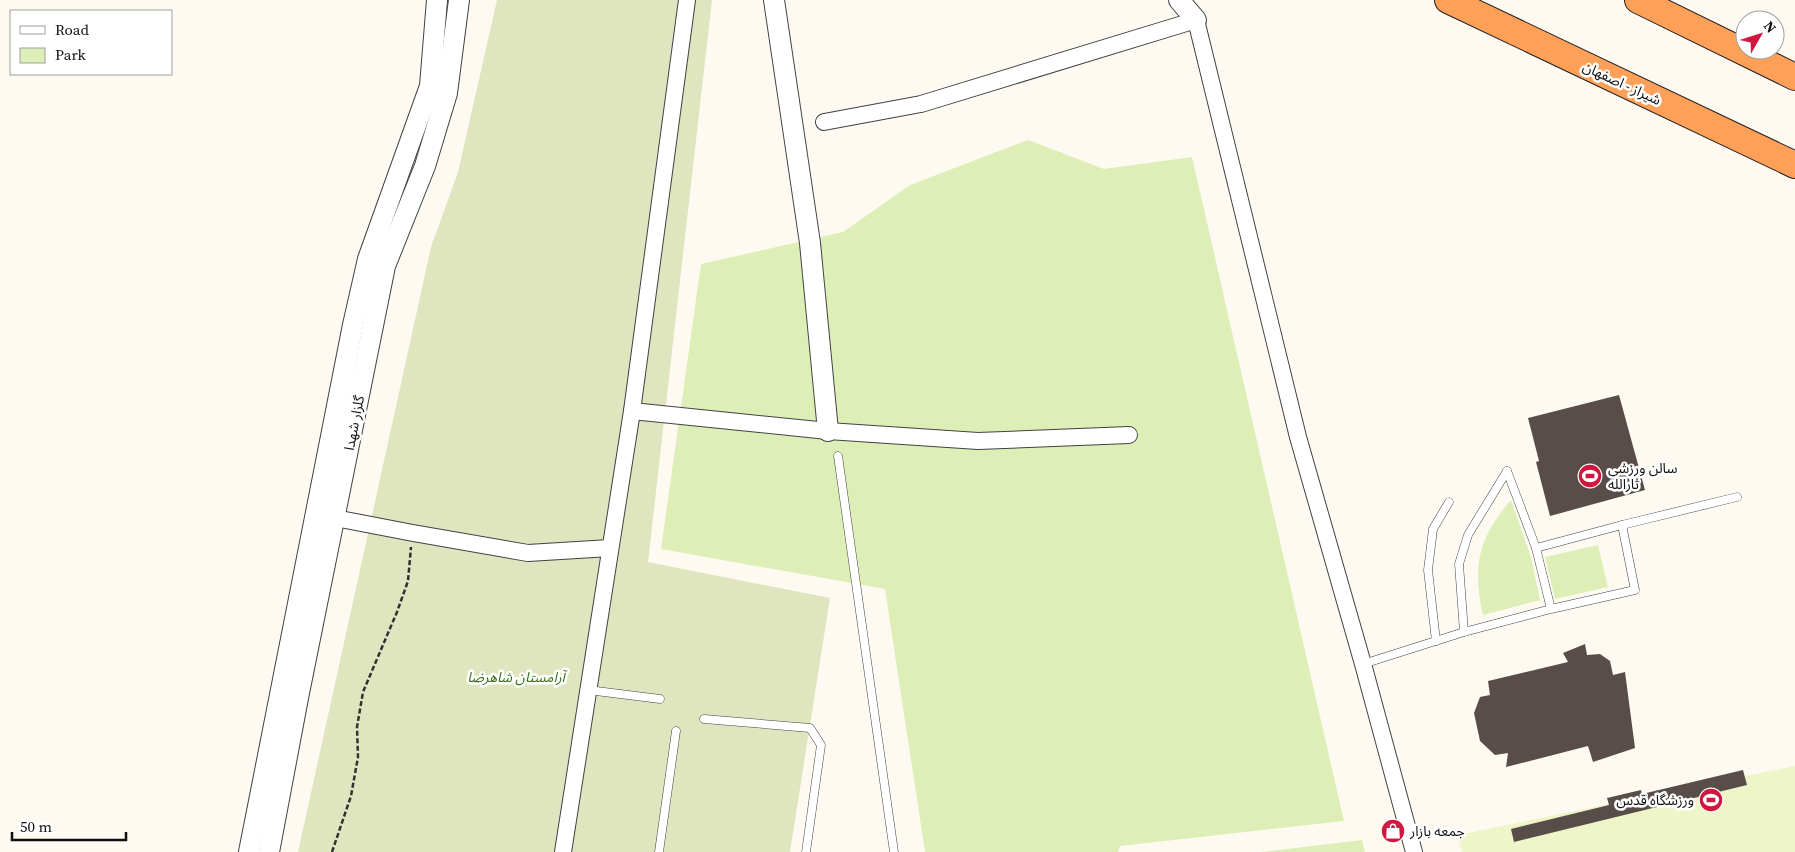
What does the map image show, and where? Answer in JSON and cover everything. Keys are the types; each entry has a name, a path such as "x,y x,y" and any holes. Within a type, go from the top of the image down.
{"highway":[{"name":"شیراز - اصفهان","path":"1448,0 1795,165"},
{"path":"1638,0 1795,77"}],"street":[{"name":"گلزار شهدا","path":"249,852 352,325 368,259 430,86 437,0"},
{"name":"گلزار شهدا","path":"270,852 298,698 385,266 425,166 447,93 460,0"},
{"path":"563,852 632,411 686,0"},
{"path":"774,0 810,243 828,431"},
{"path":"1179,0 1196,20"},
{"path":"1190,0 1298,437 1364,664 1414,852"},
{"path":"824,122 921,104 1196,20"},
{"path":"352,325 372,331"},
{"path":"632,411 828,431 978,441 1129,435"},
{"path":"335,518 413,534 528,553 610,548"}],"lane":[{"path":"838,456 894,852"},
{"path":"1464,632 1459,564 1468,535 1507,471 1536,548 1550,609"},
{"path":"1536,548 1737,497"},
{"path":"1436,641 1428,570 1433,529 1450,502"},
{"path":"1364,664 1464,632 1550,609 1635,590 1622,526"},
{"path":"588,690 660,700"},
{"path":"704,719 810,728 822,745 806,852"},
{"path":"659,852 676,731"}],"path":[{"path":"332,852 351,796 358,757 358,727 362,692 397,612 408,581 413,534"}],"green space":[{"name":"آرامستان شاهرضا","path":"497,0 712,0 648,562 830,598 790,852 298,852 431,247 458,172"},
{"path":"1028,140 1104,169 1192,157 1344,821 1120,846 1118,852 925,852 885,589 661,549 701,264 843,232 910,185"},
{"path":"1511,500 1531,557 1540,600 1483,615 1478,582 1480,554 1491,527"},
{"path":"1598,545 1608,587 1555,599 1545,557"},
{"name":"ورزشگاه قدس","path":"1795,766 1795,852 1462,852 1457,835"},
{"path":"1362,840 1365,852 1261,852"}],"building":[{"path":"1619,395 1645,490 1550,516 1536,462 1539,461 1528,418"},
{"path":"1585,644 1587,655 1600,654 1610,661 1613,675 1625,672 1635,748 1593,762 1588,746 1506,767 1508,753 1495,755 1480,741 1474,713 1480,697 1490,695 1488,681 1568,662 1563,653"},
{"path":"1743,770 1747,785 1514,842 1511,829 1609,805 1607,798 1641,790 1642,794"}],"place":[{"name":"سالن ورزشی ثارالله","path":"1590,476"},
{"name":"ورزشگاه قدس","path":"1711,800"},
{"name":"جمعه بازار","path":"1393,831"}]}
